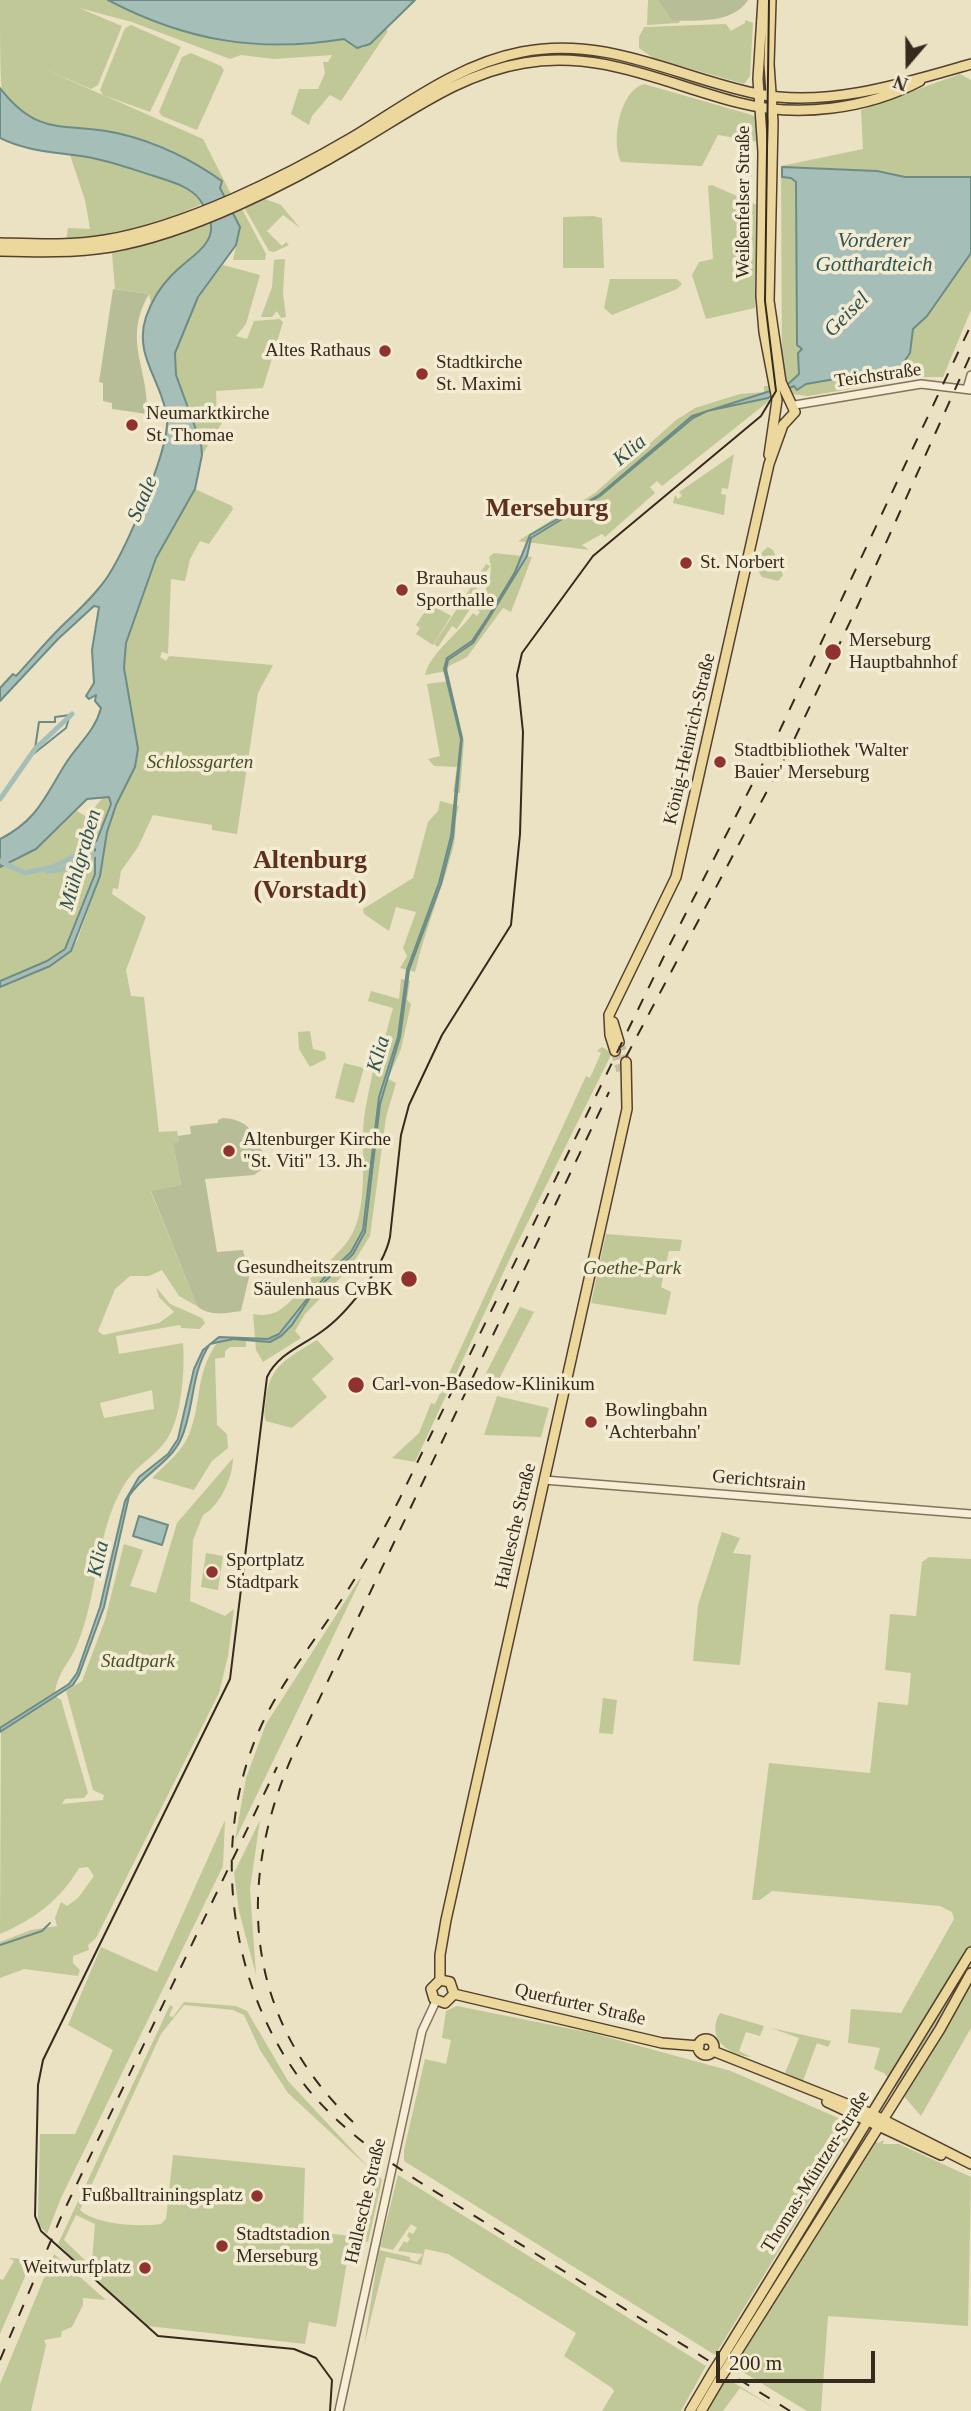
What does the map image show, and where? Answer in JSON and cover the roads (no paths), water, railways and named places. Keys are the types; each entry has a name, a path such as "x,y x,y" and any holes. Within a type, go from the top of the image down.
{"main road":[{"name":"Weißenfelser Straße","path":"763,0 759,94 761,310 777,415"},
{"name":"Weißenfelser Straße","path":"771,0 769,301 781,382 791,403"},
{"path":"247,194 350,138 448,78 483,62 522,52 577,48 615,52 759,94 771,95 841,94 928,77"},
{"path":"0,251 72,251 111,247 158,235 321,163 450,88 481,74 524,63 548,60 612,64 760,107 772,108 845,106 879,97 928,77 971,64"},
{"path":"0,243 67,244 107,240 193,218"},
{"path":"777,404 791,403"},
{"name":"König-Heinrich-Straße","path":"769,464 786,420 794,415 791,403"},
{"path":"777,415 786,420"},
{"name":"König-Heinrich-Straße","path":"616,1047 608,1021 676,877 769,464 777,415"},
{"name":"Hallesche Straße","path":"440,1980 441,1944 627,1109 628,1080 623,1067"},
{"name":"Thomas-Müntzer-Straße","path":"726,2360 971,1952"},
{"name":"Thomas-Müntzer-Straße","path":"690,2411 717,2374 880,2123 971,1973"},
{"path":"440,1980 450,1982 454,1994 448,2002 436,2001 431,1989 440,1980"},
{"name":"Querfurter Straße","path":"454,1994 662,2043 699,2046 701,2041 709,2040 714,2046 713,2051 870,2118"},
{"path":"870,2118 971,2167"},
{"name":"Thomas-Müntzer-Straße","path":"701,2411 717,2374"}],"street":[{"path":"969,390 971,375"},
{"name":"Teichstraße","path":"791,403 920,384 969,390"},
{"name":"Gerichtsrain","path":"544,1480 971,1514"},
{"name":"Hallesche Straße","path":"339,2411 422,2031 436,2001"}],"water":[{"path":"108,0 415,0 370,44 357,48 344,39 282,45 223,40 166,25"},
{"path":"0,88 15,105 29,116 43,122 125,135 164,148 199,166 222,181 220,188 240,227 236,245 198,297 175,353 176,375 201,443 202,455 195,489 156,558 126,643 124,668 138,749 135,767 116,805 107,832 100,876 71,951 50,966 0,987 0,981 47,961 65,949 95,874 95,845 111,804 109,797 87,799 36,849 0,867 0,839 13,832 32,815 98,716 101,708 95,701 96,695 89,699 86,696 94,683 92,650 99,607 94,606 58,639 0,701 0,688 13,674 16,676 97,590 116,562 135,522 162,452 167,418 143,344 146,317 156,295 167,280 205,244 210,236 211,226 200,200 179,185 104,161 32,149 0,138"},
{"name":"Vorderer Gotthardteich","path":"782,167 877,171 905,177 971,177 971,253 927,316 913,329 910,353 900,368 806,384 797,390 794,386 768,398 709,411 786,386 799,374 798,353 802,349 797,345 796,182 782,177"},
{"path":"706,412 693,418 600,496 531,538 527,556 473,643 448,660 446,669 462,738 453,837 441,884 409,970 400,1037 380,1104 365,1232 353,1254 313,1293 292,1325 281,1336 270,1342 233,1339 211,1344 219,1337 268,1339 279,1334 323,1279 351,1252 363,1230 379,1097 398,1037 407,970 439,883 451,836 461,739 444,669 447,658 472,641 515,572 530,535 599,495 692,416"},
{"path":"210,1345 199,1367 181,1439 170,1455 141,1481 129,1496 104,1607 79,1675 73,1685 0,1732 0,1728 69,1684 77,1673 100,1607 125,1501 139,1477 168,1454 178,1439 194,1369 203,1350"},
{"path":"139,1516 168,1525 162,1545 133,1536"}],"waterway":[{"path":"0,799 35,749 72,714"},
{"path":"27,759 66,728 70,715 55,717 55,722 39,722 35,749"},
{"name":"Mühlgraben","path":"0,861 25,873 53,867 100,843"},
{"name":"Mühlgraben","path":"48,871 60,870 100,852"},
{"path":"0,1945 42,1931 50,1923"}],"tunnel":[{"path":"619,1042 626,1062"},
{"path":"615,1051 621,1071"}],"tram line":[{"path":"330,2411 332,2380 316,2358 294,2349 158,2336 41,2231 35,2216 38,2085 43,2060 230,1679 267,1377 284,1356 321,1332 341,1314 363,1289 380,1262 390,1237 401,1135 409,1105 442,1035 511,925 520,834 523,732 517,675 522,653 593,556 761,416 776,391 765,301 769,0"}],"railway":[{"path":"790,2411 418,2181 362,2141 324,2107 284,2055 261,2011 245,1965 235,1916 232,1867 235,1817 245,1769 262,1724 285,1683 340,1603 400,1498 666,952 779,732 971,325"},
{"path":"626,1057 792,744 971,354"},
{"path":"353,2122 317,2081 290,2038 271,1994 260,1947 258,1899 263,1851 275,1801 294,1752 609,1092"},
{"path":"0,2360 61,2217 277,1767"}],"place":[{"name":"Altes Rathaus","path":"385,351"},
{"name":"Stadtkirche St. Maximi","path":"422,374"},
{"name":"Neumarktkirche St. Thomae","path":"132,425"},
{"name":"St. Norbert","path":"686,563"},
{"name":"Brauhaus Sporthalle","path":"402,590"},
{"name":"Merseburg Hauptbahnhof","path":"833,652"},
{"name":"Stadtbibliothek 'Walter Bauer' Merseburg","path":"720,762"},
{"name":"Altenburger Kirche \"St. Viti\" 13. Jh.","path":"229,1151"},
{"name":"Gesundheitszentrum Säulenhaus CvBK","path":"409,1279"},
{"name":"Carl-von-Basedow-Klinikum","path":"356,1385"},
{"name":"Bowlingbahn 'Achterbahn'","path":"591,1422"},
{"name":"Sportplatz Stadtpark","path":"212,1572"},
{"name":"Fußballtrainingsplatz","path":"257,2196"},
{"name":"Stadtstadion Merseburg","path":"222,2246"},
{"name":"Weitwurfplatz","path":"145,2268"}],"district":[{"name":"Merseburg","path":"547,509"},
{"name":"Altenburg (Vorstadt)","path":"310,876"}],"water label":[{"name":"Geisel","path":"847,315"},
{"name":"Klia","path":"630,451"},
{"name":"Saale","path":"143,499"},
{"name":"Klia","path":"379,1054"},
{"name":"Klia","path":"99,1559"}],"park label":[{"name":"Schlossgarten","path":"200,763"},
{"name":"Goethe-Park","path":"632,1269"},
{"name":"Stadtpark","path":"138,1662"}]}
